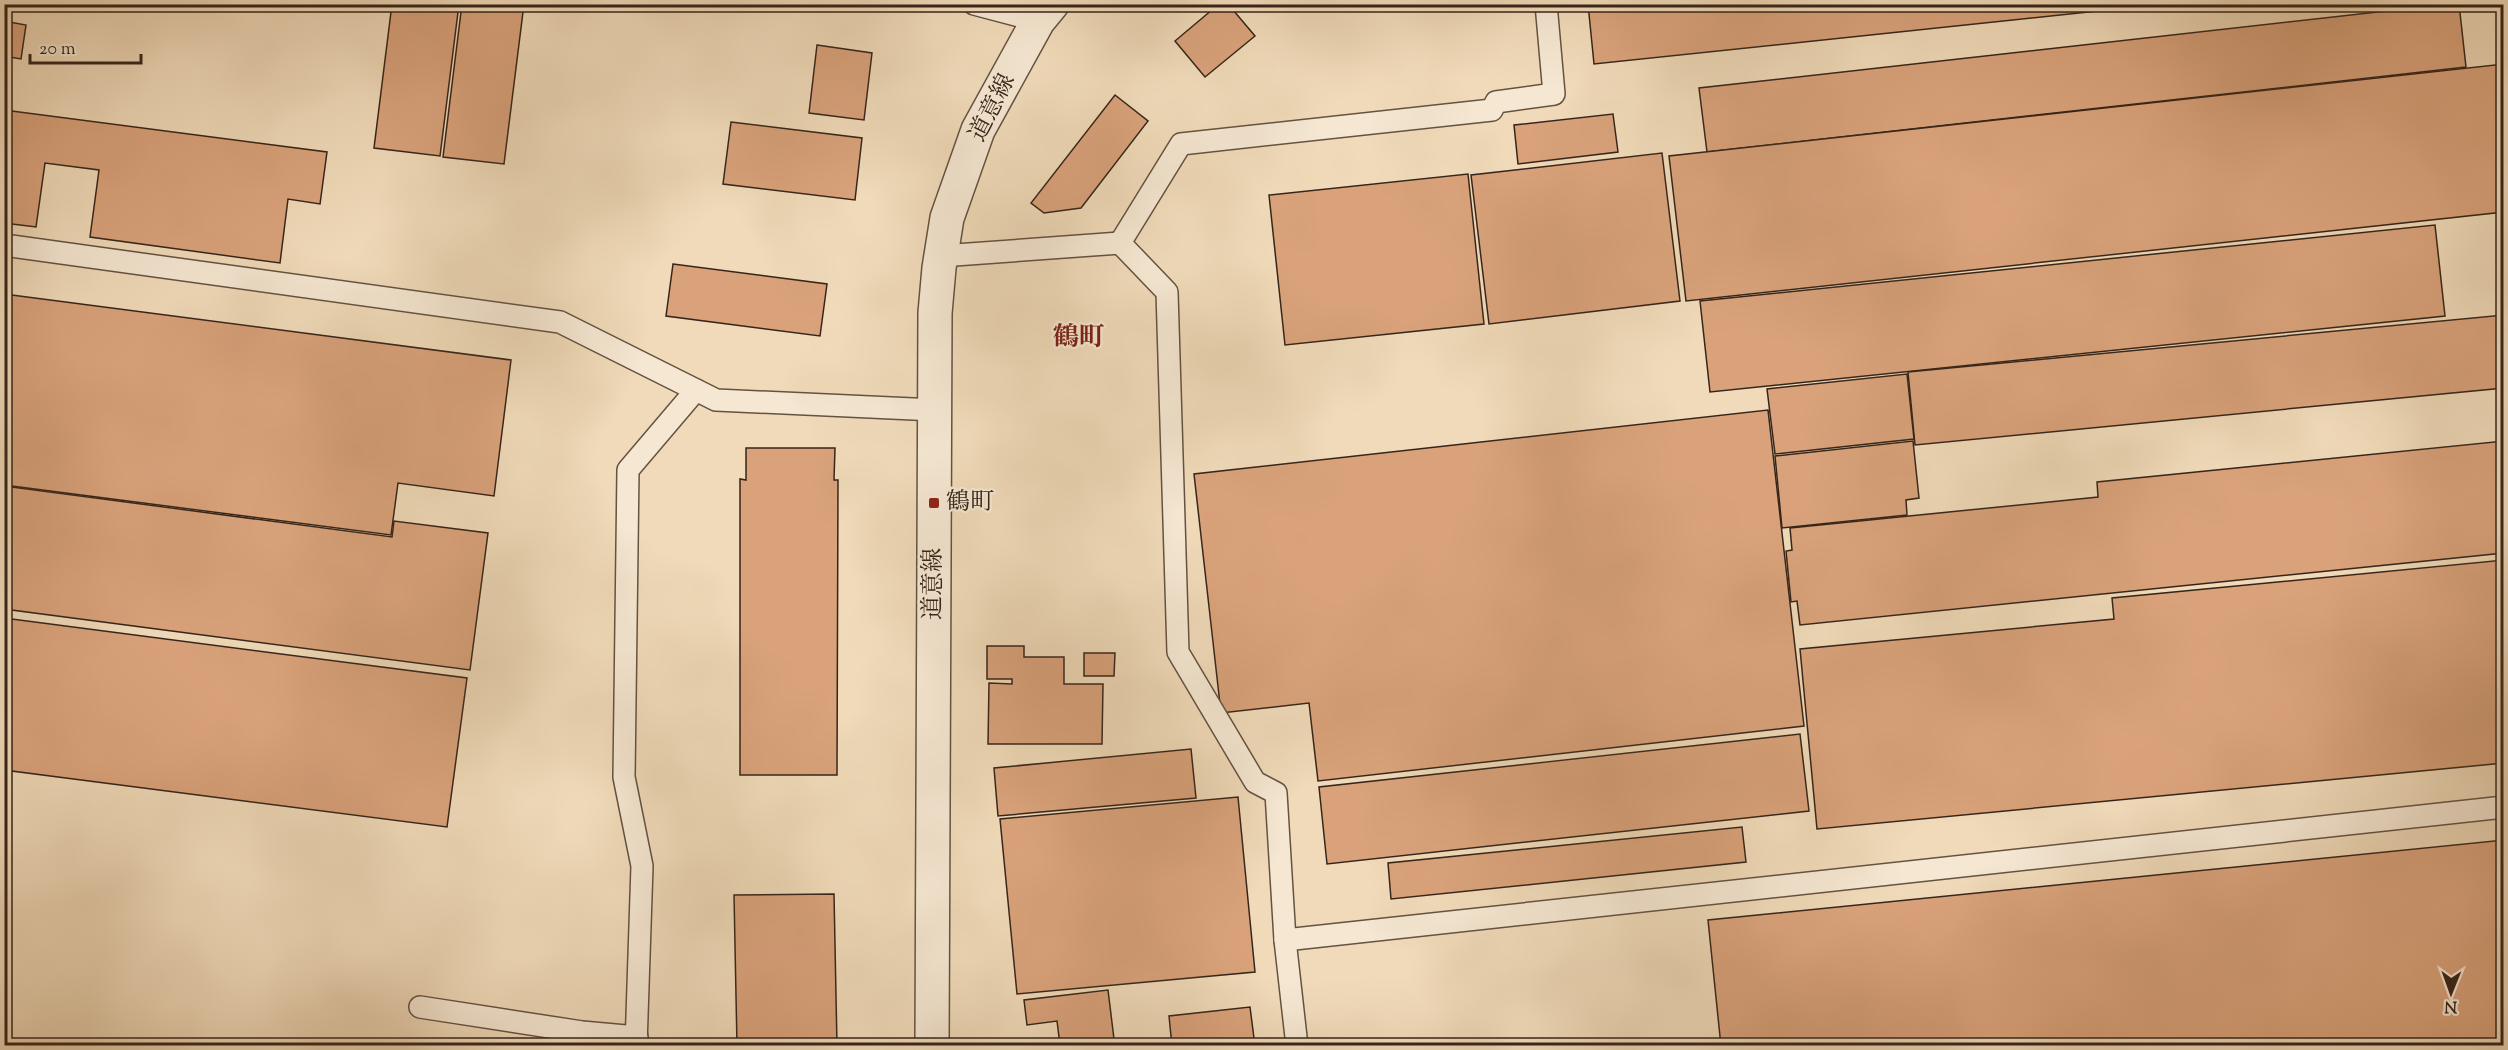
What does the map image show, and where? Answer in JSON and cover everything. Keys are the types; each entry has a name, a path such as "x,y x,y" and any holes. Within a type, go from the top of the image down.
{"street":[{"name":"道意線","path":"932,1046 935,313 947,218 978,130 1037,10"}],"lane":[{"path":"974,4 1037,10"},
{"path":"1120,243 1181,144 1492,110 1497,102 1554,94 1546,4"},
{"path":"941,256 1120,243"},
{"path":"1120,243 1167,292 1178,652 1255,782 1276,793 1285,940 1298,1046"},
{"path":"4,245 560,322 716,400 935,410"},
{"path":"420,1007 544,1036 637,1041 642,866 624,777 628,470 696,390"},
{"path":"1285,940 2504,807"}],"building":[{"path":"392,4 459,4 440,156 374,148"},
{"path":"462,4 524,4 504,164 443,157"},
{"path":"1219,4 1228,4 1255,36 1205,77 1175,41"},
{"path":"1588,4 2164,4 1594,64"},
{"path":"2459,4 2466,67 1707,152 1699,88"},
{"path":"4,21 26,25 21,59 4,56"},
{"path":"817,45 872,53 864,120 809,113"},
{"path":"2504,64 2504,212 1686,301 1669,156"},
{"path":"1115,95 1148,121 1081,208 1044,213 1031,203"},
{"path":"4,110 327,152 320,204 288,199 280,263 90,237 99,170 45,163 36,227 4,223"},
{"path":"1613,114 1618,152 1518,164 1514,125"},
{"path":"731,122 862,138 855,200 723,184"},
{"path":"1662,153 1680,301 1489,324 1471,175"},
{"path":"1468,174 1484,324 1285,345 1269,195"},
{"path":"2435,225 2445,316 1710,392 1700,301"},
{"path":"673,264 827,284 820,336 666,316"},
{"path":"4,294 511,360 494,496 398,483 391,535 4,485"},
{"path":"2504,315 2504,388 1915,445 1908,372"},
{"path":"1907,374 1914,439 1775,454 1767,389"},
{"path":"1768,410 1804,726 1318,781 1309,703 1221,713 1194,474"},
{"path":"1913,441 1919,498 1906,500 1907,515 1782,528 1775,456"},
{"path":"2504,441 2504,553 1800,625 1797,601 1791,602 1786,551 1792,550 1790,528 2098,497 2097,482"},
{"path":"746,448 835,448 834,480 838,480 837,775 740,775 740,479 746,480"},
{"path":"4,486 392,537 394,521 488,533 470,670 4,609"},
{"path":"2504,560 2504,763 1817,829 1800,649 2114,619 2112,598"},
{"path":"4,618 467,678 447,827 4,770"},
{"path":"987,646 1024,646 1024,657 1064,657 1064,684 1103,684 1102,744 988,744 989,683 1012,684 1012,679 987,679"},
{"path":"1084,653 1115,653 1114,676 1084,676"},
{"path":"1800,734 1809,811 1327,864 1319,787"},
{"path":"1191,749 1196,798 998,816 994,768"},
{"path":"1238,797 1255,972 1017,994 1000,819"},
{"path":"1742,827 1746,862 1391,899 1388,863"},
{"path":"2504,840 2504,1046 1721,1046 1708,920"},
{"path":"834,894 837,1046 737,1046 734,895"},
{"path":"1108,990 1114,1039 1060,1045 1057,1021 1027,1025 1024,1000"},
{"path":"1250,1007 1255,1046 1172,1046 1169,1016"}],"place":[{"name":"鶴町","path":"934,503"}],"district":[{"name":"鶴町","path":"1079,338"}]}
